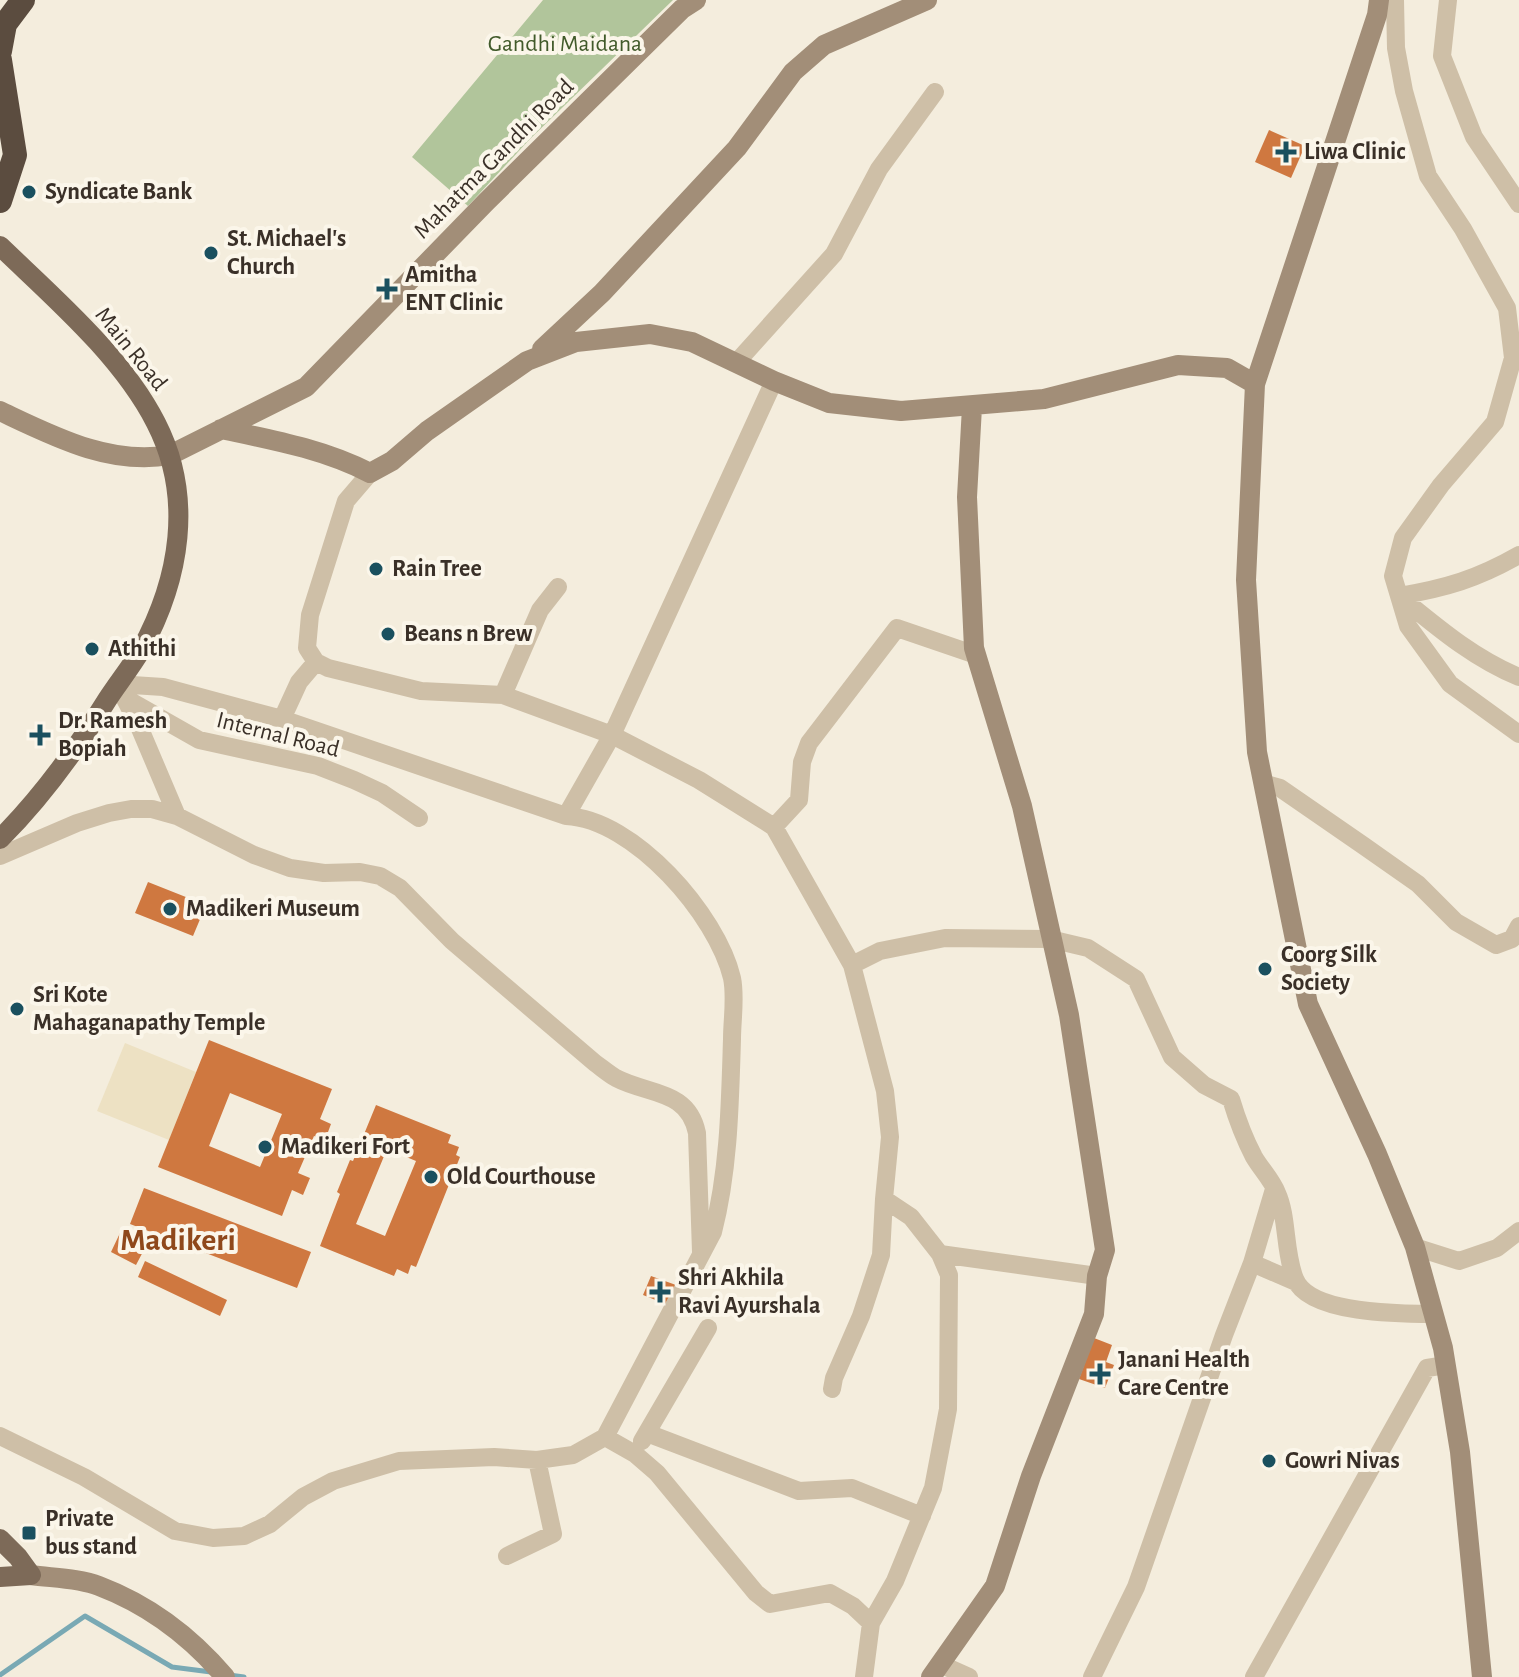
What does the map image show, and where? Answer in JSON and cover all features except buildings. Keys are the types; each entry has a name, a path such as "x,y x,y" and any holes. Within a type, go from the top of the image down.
{"highway":[{"path":"0,51 5,24 23,0"},
{"path":"0,60 15,155 0,201"}],"main road":[{"name":"Main Road","path":"0,246 57,301 134,388 156,423 170,455 180,510 176,549 157,616 121,691 28,811 0,839"},
{"path":"0,1539 31,1575"},
{"path":"0,1577 31,1575"}],"street":[{"name":"Mahatma Gandhi Road","path":"170,455 306,387 497,191 682,9 696,0"},
{"path":"832,1389 881,1255 890,1137 885,1091 852,965 774,827 699,780 612,735 503,695 421,691 328,668 316,662 307,648 310,615 346,501 370,473 392,461 427,431 527,361 592,303 737,148 793,72 824,45 927,0"},
{"path":"1379,0 1377,15 1305,240 1255,384 1246,580 1257,752 1308,1004 1377,1154 1415,1247 1446,1365 1460,1452 1482,1677"},
{"path":"1395,0 1396,48 1401,77 1428,176 1463,229 1507,308 1513,358 1495,422 1441,485 1403,538 1393,576 1408,626 1450,684 1519,734"},
{"path":"1448,0 1442,56 1474,137 1519,204"},
{"path":"736,363 834,254 879,169 935,92"},
{"path":"527,361 576,342 650,334 692,342 829,403 901,411 1044,399 1178,365 1227,368 1255,384"},
{"path":"566,816 612,735 774,381"},
{"path":"969,1677 936,1670 995,1586 1031,1476 1094,1314 1097,1276 1105,1250 1069,1015 1022,806 976,655 967,497 972,407"},
{"path":"0,411 96,451 129,458 151,459 170,455"},
{"path":"221,429 304,447 340,458 370,473"},
{"path":"1399,596 1440,589 1485,574 1519,555"},
{"path":"503,695 540,610 558,587"},
{"path":"1399,596 1450,638 1494,666 1519,677"},
{"path":"774,827 799,800 802,762 809,743 897,628 976,655"},
{"path":"282,719 299,682 316,662"},
{"path":"0,1436 84,1477 175,1531 213,1538 244,1536 270,1524 303,1497 333,1481 399,1461 494,1457 537,1460 573,1455 605,1437 713,1232 722,1199 730,1088 732,979 716,937 683,889 654,858 621,836 583,817 566,816 282,719 163,687 121,691 177,816"},
{"name":"Internal Road","path":"121,691 199,740 318,766 382,793 419,818"},
{"path":"1263,783 1280,788 1364,846 1418,884 1456,922 1496,945 1512,939 1519,926"},
{"path":"0,856 77,823 109,813 152,809 177,816 254,855 290,868 324,873 360,872 389,881 412,899 452,941 595,1063 616,1078 659,1092 682,1105 694,1117 701,1255"},
{"path":"852,965 880,951 945,938 1050,939 1088,948 1136,979 1172,1057 1204,1085 1231,1099 1254,1158 1278,1195 1287,1251 1296,1282"},
{"path":"1092,1677 1136,1587 1214,1361 1252,1263 1274,1188"},
{"path":"864,1677 871,1623 895,1581 933,1488 948,1409 949,1275 940,1254 911,1217 884,1199"},
{"path":"1415,1247 1459,1261 1497,1248 1519,1231"},
{"path":"1497,1248 1519,1248"},
{"path":"940,1254 1097,1276"},
{"path":"1252,1263 1296,1282 1313,1297 1339,1305 1381,1313 1433,1314"},
{"path":"635,1454 708,1328"},
{"path":"1254,1677 1427,1368 1446,1365"},
{"path":"647,1433 799,1491 852,1488 922,1516"},
{"path":"605,1437 635,1454 657,1473 756,1593 770,1604 830,1593 853,1606 871,1623"},
{"path":"507,1556 553,1534 537,1460"},
{"path":"31,1575 97,1584 158,1616 198,1646 225,1677"}],"green space":[{"name":"Gandhi Maidana","path":"543,0 673,0 529,140 468,206 412,157"}],"shaded area":[{"path":"125,1043 196,1072 169,1140 97,1111"}],"waterway":[{"path":"0,1675 85,1616 172,1667 211,1672"},
{"path":"229,1675 244,1677"}],"place":[{"name":"Liwa Clinic","path":"1286,152"},
{"name":"Syndicate Bank","path":"29,192"},
{"name":"St. Michael's Church","path":"211,253"},
{"name":"Amitha ENT Clinic","path":"387,289"},
{"name":"Rain Tree","path":"376,569"},
{"name":"Beans n Brew","path":"388,634"},
{"name":"Athithi","path":"92,649"},
{"name":"Dr. Ramesh Bopiah","path":"40,735"},
{"name":"Madikeri Museum","path":"170,909"},
{"name":"Coorg Silk Society","path":"1265,969"},
{"name":"Sri Kote Mahaganapathy Temple","path":"17,1009"},
{"name":"Madikeri Fort","path":"265,1147"},
{"name":"Old Courthouse","path":"431,1177"},
{"name":"Shri Akhila Ravi Ayurshala","path":"660,1292"},
{"name":"Janani Health Care Centre","path":"1100,1374"},
{"name":"Gowri Nivas","path":"1269,1461"},
{"name":"Private bus stand","path":"29,1533"}],"district":[{"name":"Madikeri","path":"178,1240"}]}
